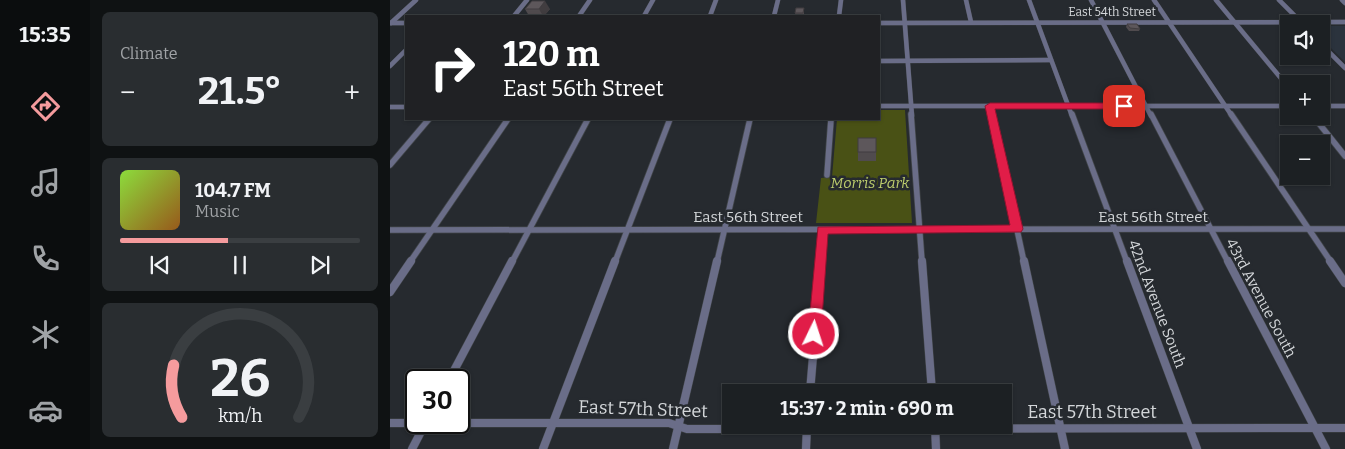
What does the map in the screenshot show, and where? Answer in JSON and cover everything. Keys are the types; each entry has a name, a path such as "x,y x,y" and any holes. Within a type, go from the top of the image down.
{"street":[{"path":"390,23 416,0"},
{"path":"515,15 527,0"},
{"path":"580,15 590,0"},
{"path":"645,15 653,0"},
{"path":"710,15 716,0"},
{"path":"774,15 778,0"},
{"path":"840,15 841,0"},
{"path":"903,0 931,384"},
{"path":"966,0 971,22"},
{"name":"42nd Avenue South","path":"1029,0 1197,449"},
{"name":"43rd Avenue South","path":"1091,0 1326,449"},
{"path":"1154,0 1345,284"},
{"path":"1216,0 1280,77"},
{"path":"1279,0 1293,15"},
{"path":"1342,0 1345,3"},
{"name":"East 54th Street","path":"1330,22 1345,22"},
{"path":"390,23 405,23"},
{"name":"East 54th Street","path":"880,23 1280,23"},
{"path":"390,66 405,51"},
{"path":"1330,53 1345,68"},
{"path":"880,61 1051,60"},
{"path":"880,106 1280,106"},
{"path":"990,106 1066,449"},
{"path":"1330,106 1345,106"},
{"path":"390,107 405,107"},
{"path":"390,165 428,120"},
{"path":"390,292 507,120"},
{"path":"455,369 587,120"},
{"path":"543,449 670,120"},
{"path":"674,449 750,120"},
{"path":"827,175 831,120"},
{"path":"1319,125 1345,156"},
{"name":"East 56th Street","path":"390,230 1345,229"},
{"path":"811,384 822,230"},
{"name":"East 57th Street","path":"390,423 405,423"},
{"name":"East 57th Street","path":"470,423 670,423 687,429 722,428"},
{"name":"East 57th Street","path":"1012,427 1345,428"},
{"path":"412,449 420,434"},
{"path":"806,449 807,434"},
{"path":"935,434 936,449"}],"shaded area":[{"path":"1330,26 1345,26 1345,62 1330,47"}],"green space":[{"name":"Morris Park","path":"880,110 905,110 912,223 816,223 821,178 832,177 837,120 880,120"}],"building":[{"path":"532,1 545,1 539,9 525,9"},
{"path":"796,8 804,8 803,13 795,13"},
{"path":"1127,24 1137,24 1140,29 1130,28"},
{"path":"858,138 876,138 876,152 858,152"}],"route":[{"path":"814,334 822,230 1017,229 990,106 1124,106"}]}
